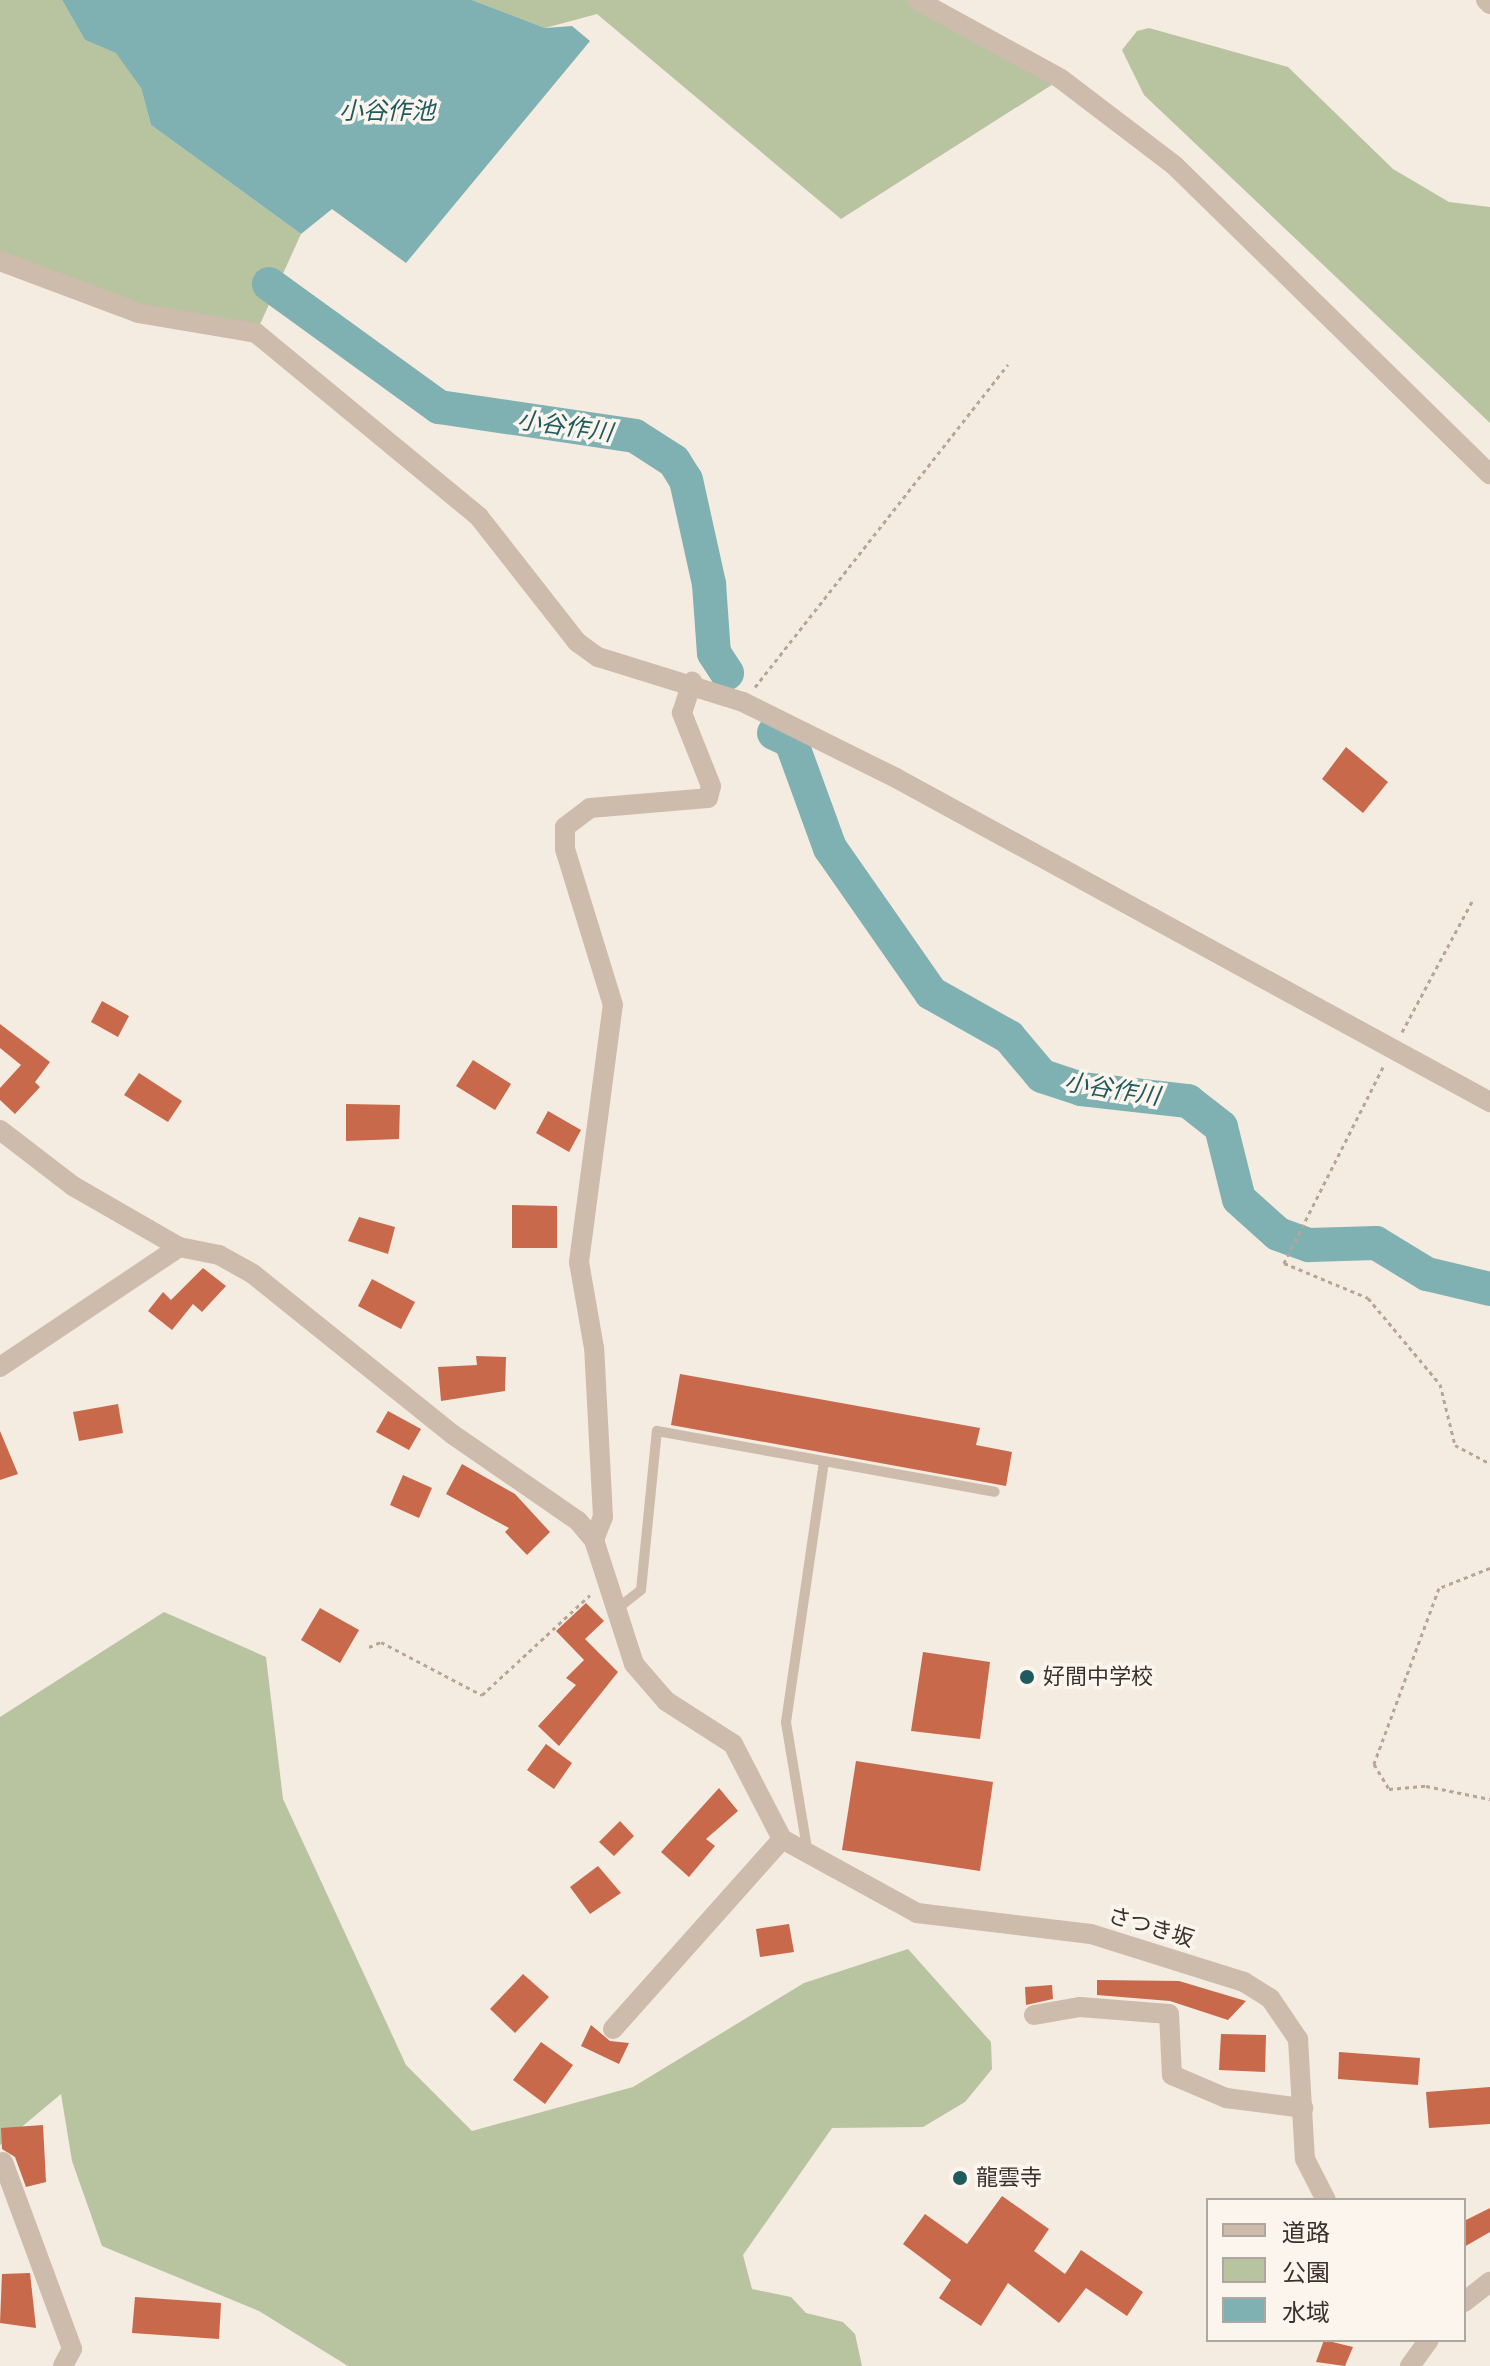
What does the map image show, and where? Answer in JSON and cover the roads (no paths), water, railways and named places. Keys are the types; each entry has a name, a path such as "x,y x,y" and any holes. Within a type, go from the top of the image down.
{"street":[{"path":"917,0 1061,79 1174,165 1490,474"},
{"path":"0,261 138,313 256,333 479,517 577,642 628,669 692,682 743,702 1490,1102"},
{"path":"594,1540 603,1517 594,1348 579,1262 613,1005 565,849 565,827 590,808 708,798 711,786 682,713 692,682"},
{"path":"0,1130 73,1186 179,1247 219,1255 253,1274 594,1540 612,1585 634,1664 648,1683 733,1744 782,1839 613,2029"},
{"path":"0,1367 179,1247"},
{"name":"さつき坂","path":"782,1839 917,1913 1091,1934 1244,1982 1285,2013 1298,2039 1305,2159 1325,2198"},
{"path":"1034,2015 1080,2007 1169,2014 1172,2075 1226,2098 1303,2108"},
{"path":"3,2162 72,2349 63,2366"},
{"path":"1466,2300 1490,2282"},
{"path":"1410,2366 1428,2342"}],"lane":[{"path":"618,1608 641,1590 657,1431 995,1492"},
{"path":"809,1856 786,1722 824,1462"}],"water":[{"name":"小谷作池","path":"62,0 472,0 545,28 572,26 590,41 406,263 332,209 301,234 151,125 141,88 116,53 85,40"}],"waterway":[{"name":"小谷作川","path":"269,284 439,407 635,436 674,461 686,480 709,584 714,653 727,673"},
{"name":"小谷作川","path":"774,733 791,741 830,848 931,993 1009,1037 1042,1076 1081,1089 1188,1101 1221,1127 1239,1199 1278,1234 1309,1245 1376,1243 1427,1274 1490,1289"}],"place":[{"name":"好間中学校","path":"1027,1677"},
{"name":"龍雲寺","path":"960,2178"}]}
